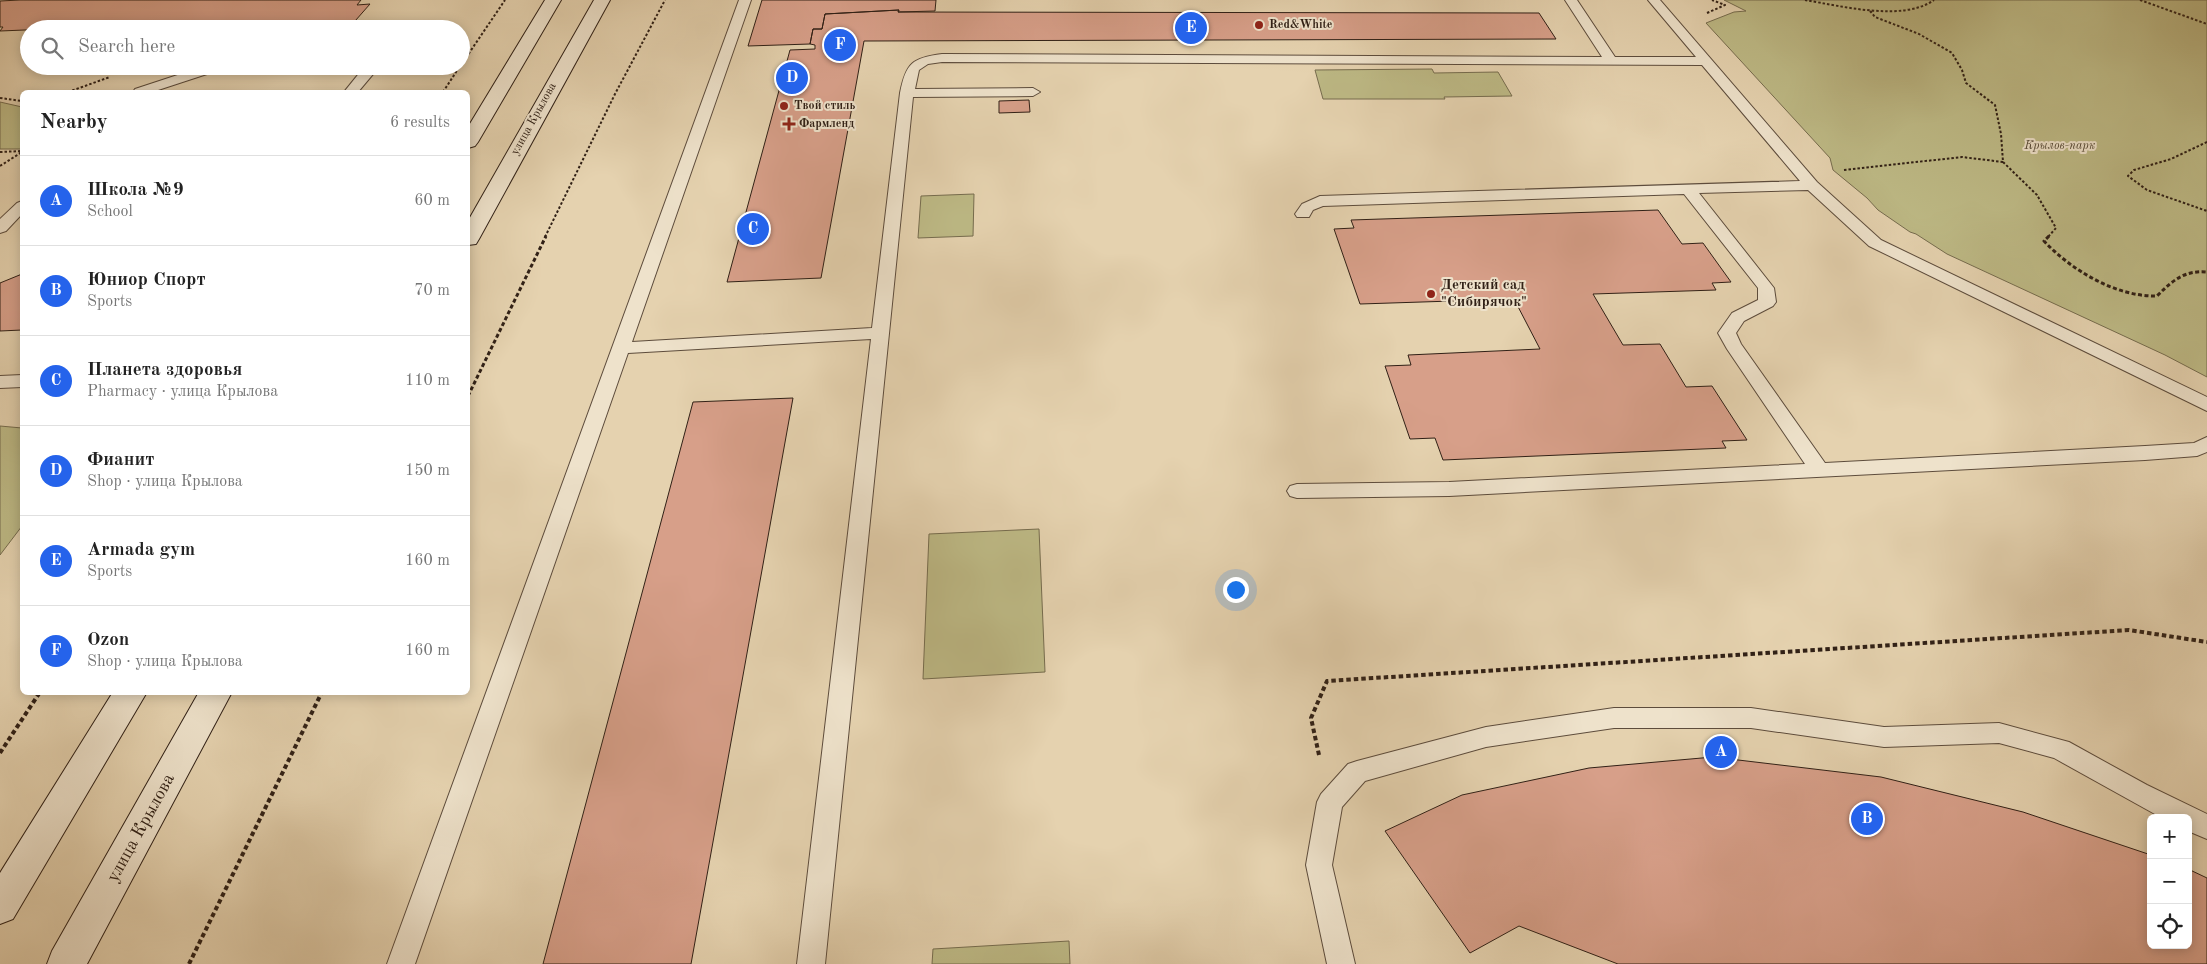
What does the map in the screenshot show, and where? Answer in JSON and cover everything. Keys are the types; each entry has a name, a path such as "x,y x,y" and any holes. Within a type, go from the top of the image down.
{"main road":[{"path":"470,139 553,0"},
{"name":"улица Крылова","path":"470,235 602,0"},
{"path":"0,906 129,695"},
{"name":"улица Крылова","path":"66,964 214,695"}],"lane":[{"path":"401,964 745,0"},
{"path":"1570,0 1611,61"},
{"path":"1654,0 1812,185 1875,244 2207,405"},
{"path":"811,964 907,93 912,70 918,64 928,60 942,58 1705,61"},
{"path":"146,90 191,75"},
{"path":"353,90 365,75"},
{"path":"907,93 1033,92"},
{"path":"1304,214 1307,207 1320,201 1812,185"},
{"path":"1689,190 1766,288 1767,302 1731,322 1727,333 1733,345 1820,470"},
{"path":"0,228 20,208"},
{"path":"620,348 881,333"},
{"path":"0,382 20,381"},
{"path":"1297,491 1450,488 2145,454 2197,449 2207,444"},
{"path":"1342,964 1319,865 1330,802 1357,772 1486,737 1614,718 1751,718 1884,737 1999,733 2060,749 2138,793 2180,814"},
{"path":"2192,820 2207,827"}],"path":[{"path":"470,52 505,0"},
{"path":"470,392 615,94 665,0"},
{"path":"1702,15 1725,5 1712,0"},
{"path":"1805,0 1870,11 1880,9 1917,11 1934,0"},
{"path":"2140,0 2207,24"},
{"path":"1870,11 1875,17 1938,43 1952,53 1962,70 1966,82 1972,89 1987,97 1996,105 2003,162"},
{"path":"444,90 455,75"},
{"path":"74,90 112,76"},
{"path":"0,98 20,101"},
{"path":"2207,142 2171,159 2134,170 2128,176 2147,190 2207,211"},
{"path":"0,152 20,152"},
{"path":"0,166 20,153"},
{"path":"1836,171 1962,157 2003,162 2037,195 2056,228 2044,241 2052,251 2072,265 2115,288 2140,296 2157,296 2175,278 2188,271 2207,272"},
{"path":"1330,802 1311,718 1328,681 2129,630 2207,642"},
{"path":"0,753 38,695"},
{"path":"189,964 321,695"}],"green space":[{"name":"Крылов-парк","path":"1724,0 2207,0 2207,377 2165,355 1947,254 1878,210 1867,198 1833,170 1830,158 1706,23 1734,12 1746,11"},
{"path":"1432,69 1434,73 1498,72 1512,96 1444,97 1445,99 1323,99 1315,70"},
{"path":"0,102 20,107 20,149 0,149"},
{"path":"974,194 973,236 918,238 921,196"},
{"path":"0,426 20,428 20,529 0,555"},
{"path":"1039,529 1045,672 923,679 929,534"},
{"path":"1069,941 1070,964 932,964 933,949"}],"building":[{"path":"361,0 357,5 370,4 356,20 20,20 20,30 0,31 3,27 0,27 0,1"},
{"path":"762,0 936,0 935,11 898,12 899,10 825,14 822,29 813,29 810,44 748,46"},
{"path":"899,10 898,12 1539,13 1556,39 864,41 821,278 727,282 790,50 815,49 815,45 810,44 813,29 822,29 825,14"},
{"path":"1029,100 1030,112 999,113 999,101"},
{"path":"1658,210 1682,244 1703,243 1731,282 1712,283 1716,290 1593,294 1623,345 1660,344 1686,387 1712,386 1747,440 1722,441 1726,448 1443,460 1435,438 1410,439 1385,366 1411,365 1408,355 1540,349 1514,299 1360,304 1334,229 1354,228 1351,220"},
{"path":"20,275 20,330 0,331 0,283"},
{"path":"793,398 691,964 543,964 693,402"},
{"path":"1713,757 1881,777 2023,812 2147,854 2147,949 2192,949 2192,871 2207,878 2207,964 1618,964 1519,926 1470,953 1385,831 1462,795 1589,768"}],"place":[{"name":"Red&White","path":"1259,25"},
{"name":"Armada gym","path":"1191,28"},
{"name":"Ozon","path":"840,45"},
{"name":"Фианит","path":"792,78"},
{"name":"Твой стиль","path":"784,106"},
{"name":"Фармленд","path":"789,124"},
{"name":"Планета здоровья","path":"753,229"},
{"name":"Детский сад \"Сибирячок\"","path":"1431,294"},
{"name":"Школа №9","path":"1721,752"},
{"name":"Юниор Спорт","path":"1867,819"}]}
